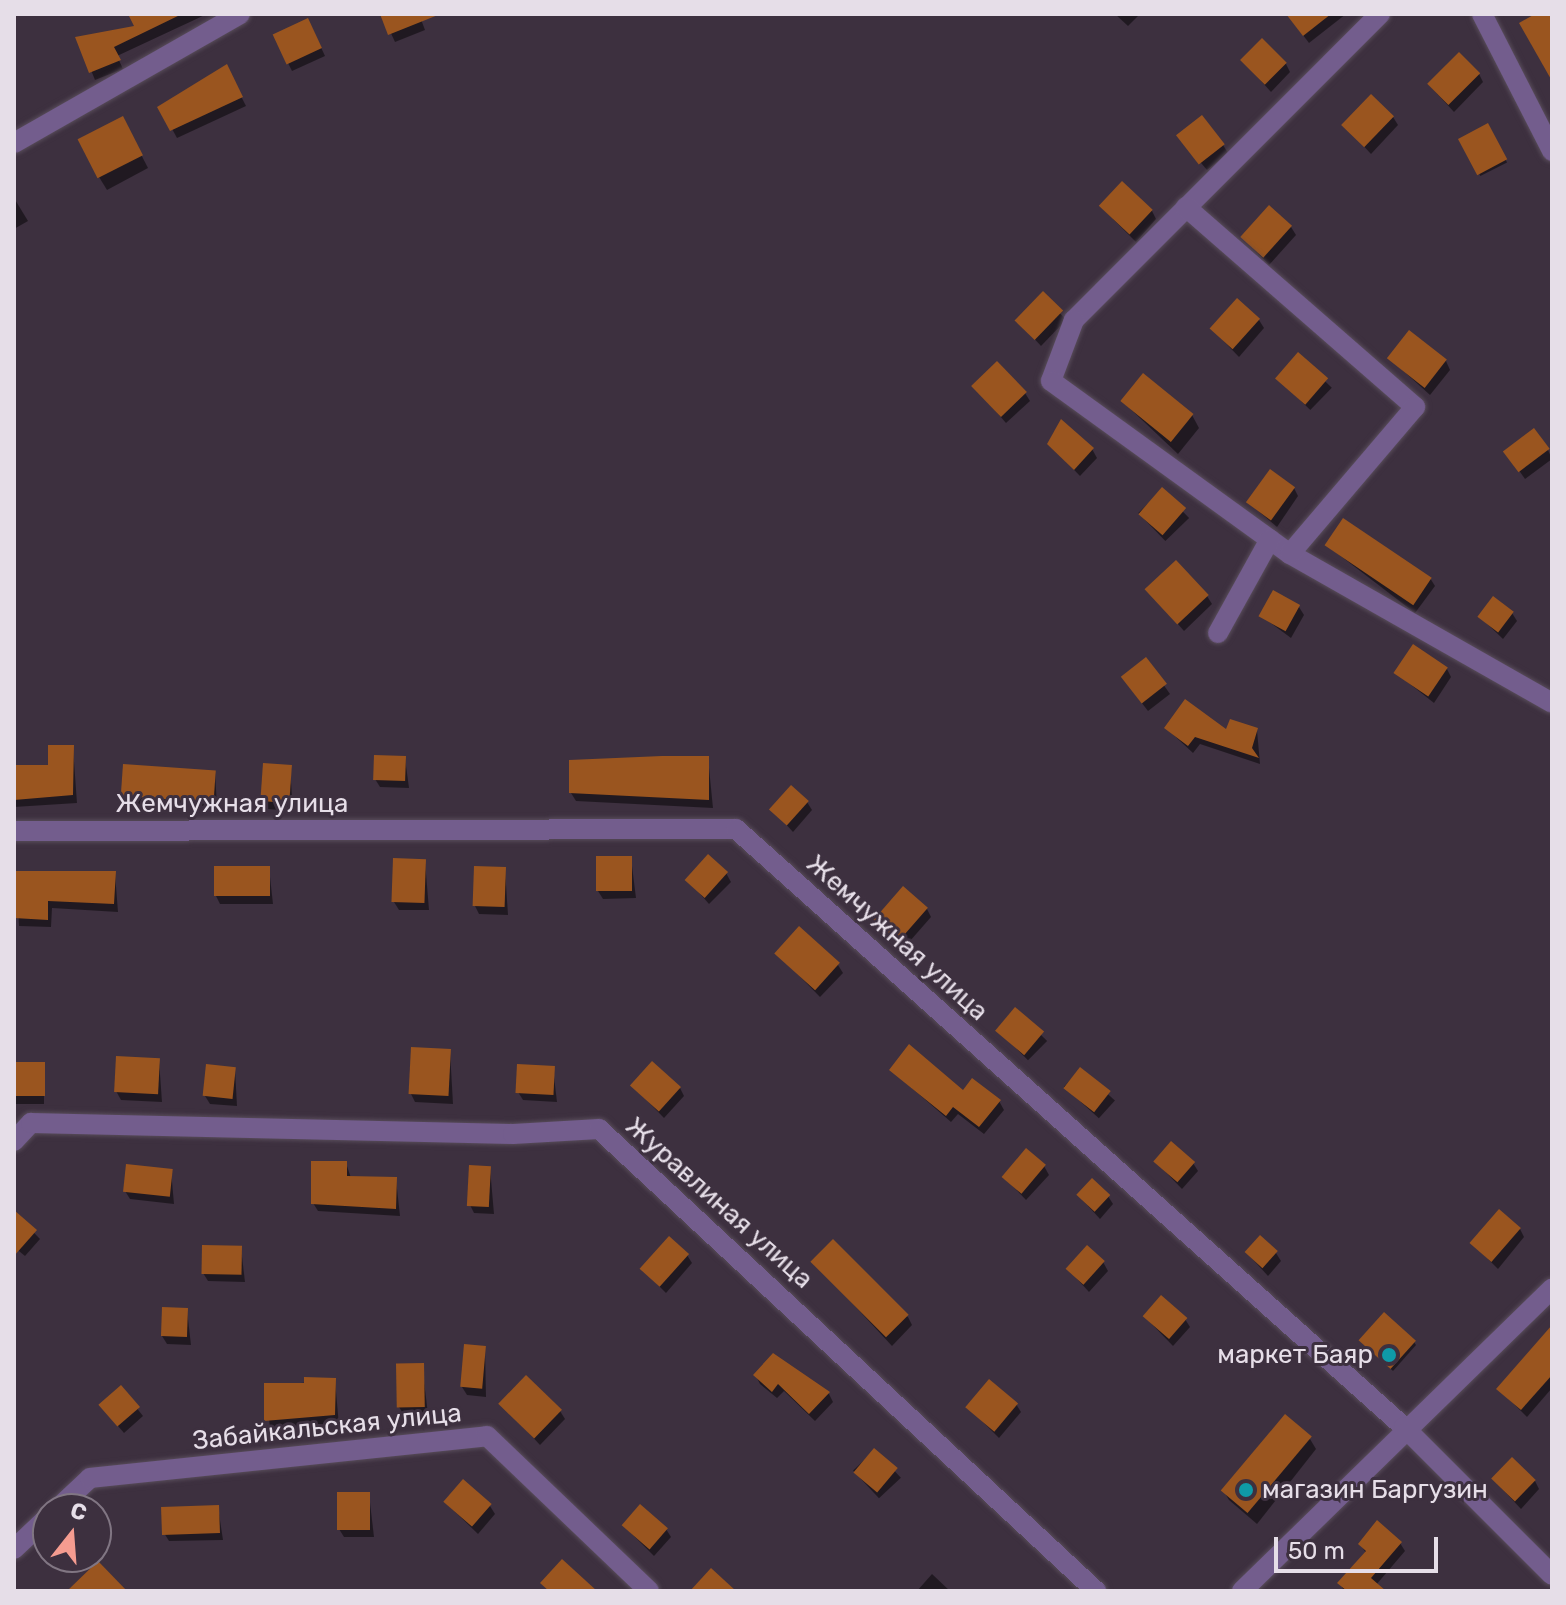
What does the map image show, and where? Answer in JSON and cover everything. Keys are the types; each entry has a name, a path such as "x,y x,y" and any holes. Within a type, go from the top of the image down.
{"street":[{"path":"14,143 240,14"},
{"path":"1380,14 1074,320 1051,381 1290,554 1552,703"},
{"path":"1482,14 1552,151"},
{"path":"1186,207 1415,407 1290,554"},
{"path":"1218,633 1270,539"},
{"name":"Жемчужная улица","path":"14,831 736,829 1404,1427 1552,1575"},
{"name":"Журавлиная улица","path":"14,1141 31,1123 513,1134 599,1129 1096,1591"},
{"path":"1242,1591 1404,1427 1552,1288"},
{"name":"Забайкальская улица","path":"74,1493 90,1478 487,1436 649,1591"},
{"path":"14,1549 32,1532"}],"building":[{"path":"128,14 182,14 114,47 121,60 89,73 75,37 134,26"},
{"path":"380,14 438,14 438,15 388,35"},
{"path":"1286,14 1331,14 1303,36"},
{"path":"1535,14 1552,14 1552,81 1519,23"},
{"path":"308,18 322,48 287,64 273,34"},
{"path":"1262,38 1287,63 1265,85 1240,60"},
{"path":"1459,52 1480,73 1448,105 1427,84"},
{"path":"227,64 243,97 170,131 157,107"},
{"path":"1371,94 1394,116 1364,147 1341,125"},
{"path":"1202,115 1225,144 1199,164 1176,135"},
{"path":"123,116 143,155 98,178 78,139"},
{"path":"1488,123 1507,159 1477,175 1458,139"},
{"path":"1122,181 1153,210 1130,235 1099,206"},
{"path":"1269,205 1292,226 1263,258 1240,237"},
{"path":"1043,291 1063,310 1035,340 1015,320"},
{"path":"1237,298 1260,319 1233,349 1210,328"},
{"path":"1409,330 1447,360 1425,388 1387,358"},
{"path":"1298,352 1328,378 1305,405 1275,378"},
{"path":"997,361 1027,392 1001,417 971,386"},
{"path":"1143,373 1194,414 1171,442 1120,401"},
{"path":"1061,419 1094,448 1074,470 1047,444"},
{"path":"1534,428 1550,449 1519,472 1503,451"},
{"path":"1270,469 1295,487 1271,520 1246,502"},
{"path":"1162,487 1186,508 1163,535 1138,514"},
{"path":"1343,518 1432,578 1413,605 1325,545"},
{"path":"1176,560 1209,595 1177,624 1145,589"},
{"path":"1273,590 1300,605 1286,631 1258,616"},
{"path":"1493,596 1514,612 1498,632 1477,617"},
{"path":"1413,644 1448,667 1428,697 1393,673"},
{"path":"1146,657 1167,684 1142,703 1121,677"},
{"path":"1185,699 1226,729 1230,719 1258,728 1252,748 1259,758 1195,737 1188,746 1164,728"},
{"path":"48,745 74,745 73,795 14,800 14,765 48,765"},
{"path":"374,755 406,756 405,781 373,780"},
{"path":"709,756 709,800 569,793 569,760"},
{"path":"263,763 292,765 289,803 260,801"},
{"path":"123,764 216,770 214,802 121,796"},
{"path":"791,785 809,801 787,826 769,810"},
{"path":"708,854 728,872 705,898 685,880"},
{"path":"596,856 632,856 632,891 596,891"},
{"path":"393,858 426,859 424,903 391,902"},
{"path":"214,866 270,866 270,896 214,896"},
{"path":"474,866 506,867 505,907 473,906"},
{"path":"14,871 116,871 114,904 48,901 48,920 14,918"},
{"path":"903,886 928,908 898,942 873,920"},
{"path":"799,926 840,963 815,990 774,953"},
{"path":"1015,1007 1044,1031 1024,1055 995,1031"},
{"path":"909,1044 963,1090 972,1078 1001,1100 979,1127 953,1107 946,1116 889,1070"},
{"path":"411,1047 451,1049 448,1096 409,1094"},
{"path":"116,1056 160,1058 158,1094 114,1092"},
{"path":"652,1061 681,1087 659,1112 630,1086"},
{"path":"14,1062 45,1062 45,1096 14,1096"},
{"path":"206,1064 236,1067 232,1099 203,1096"},
{"path":"517,1064 555,1066 553,1095 515,1093"},
{"path":"1080,1067 1111,1091 1094,1112 1063,1088"},
{"path":"1171,1141 1195,1162 1177,1182 1153,1161"},
{"path":"1026,1148 1046,1165 1021,1194 1002,1177"},
{"path":"311,1161 347,1161 347,1176 397,1177 396,1209 311,1204"},
{"path":"126,1164 173,1169 170,1197 123,1192"},
{"path":"469,1165 491,1166 489,1207 467,1206"},
{"path":"1092,1178 1110,1195 1095,1212 1076,1195"},
{"path":"1499,1209 1521,1228 1491,1262 1469,1243"},
{"path":"14,1210 37,1230 14,1256"},
{"path":"1260,1235 1278,1251 1262,1268 1245,1252"},
{"path":"669,1236 689,1254 660,1287 640,1269"},
{"path":"833,1239 909,1315 886,1337 810,1262"},
{"path":"202,1245 242,1246 241,1275 201,1274"},
{"path":"1087,1245 1105,1261 1083,1285 1066,1269"},
{"path":"1161,1295 1187,1318 1169,1339 1143,1316"},
{"path":"162,1307 188,1308 187,1337 161,1336"},
{"name":"маркет Баяр","path":"1384,1312 1416,1341 1391,1369 1359,1340"},
{"path":"1552,1325 1552,1375 1521,1410 1496,1389"},
{"path":"464,1344 486,1346 482,1389 460,1387"},
{"path":"773,1353 830,1392 809,1414 778,1384 772,1392 753,1375"},
{"path":"396,1363 424,1363 425,1407 397,1407"},
{"path":"526,1375 562,1410 534,1439 498,1404"},
{"path":"304,1377 336,1378 335,1415 264,1421 264,1383 304,1383"},
{"path":"989,1379 1018,1403 994,1432 965,1407"},
{"path":"121,1385 140,1407 117,1427 98,1405"},
{"path":"1285,1414 1312,1436 1248,1513 1221,1491"},
{"path":"874,1448 898,1468 877,1492 853,1473"},
{"path":"1512,1457 1536,1480 1515,1502 1491,1479"},
{"path":"463,1479 492,1504 472,1527 443,1502"},
{"path":"337,1492 370,1492 370,1530 337,1530"},
{"path":"640,1504 668,1528 650,1549 622,1525"},
{"path":"219,1505 220,1533 162,1535 161,1507"},
{"path":"1377,1520 1402,1542 1371,1578 1386,1591 1347,1591 1337,1583 1366,1551 1358,1544"},
{"path":"562,1559 597,1591 549,1591 540,1583"},
{"path":"711,1568 736,1591 690,1591"},
{"path":"86,1573 110,1573 127,1591 67,1591"}],"place":[{"name":"маркет Баяр","path":"1389,1355"},
{"name":"магазин Баргузин","path":"1246,1490"}]}
